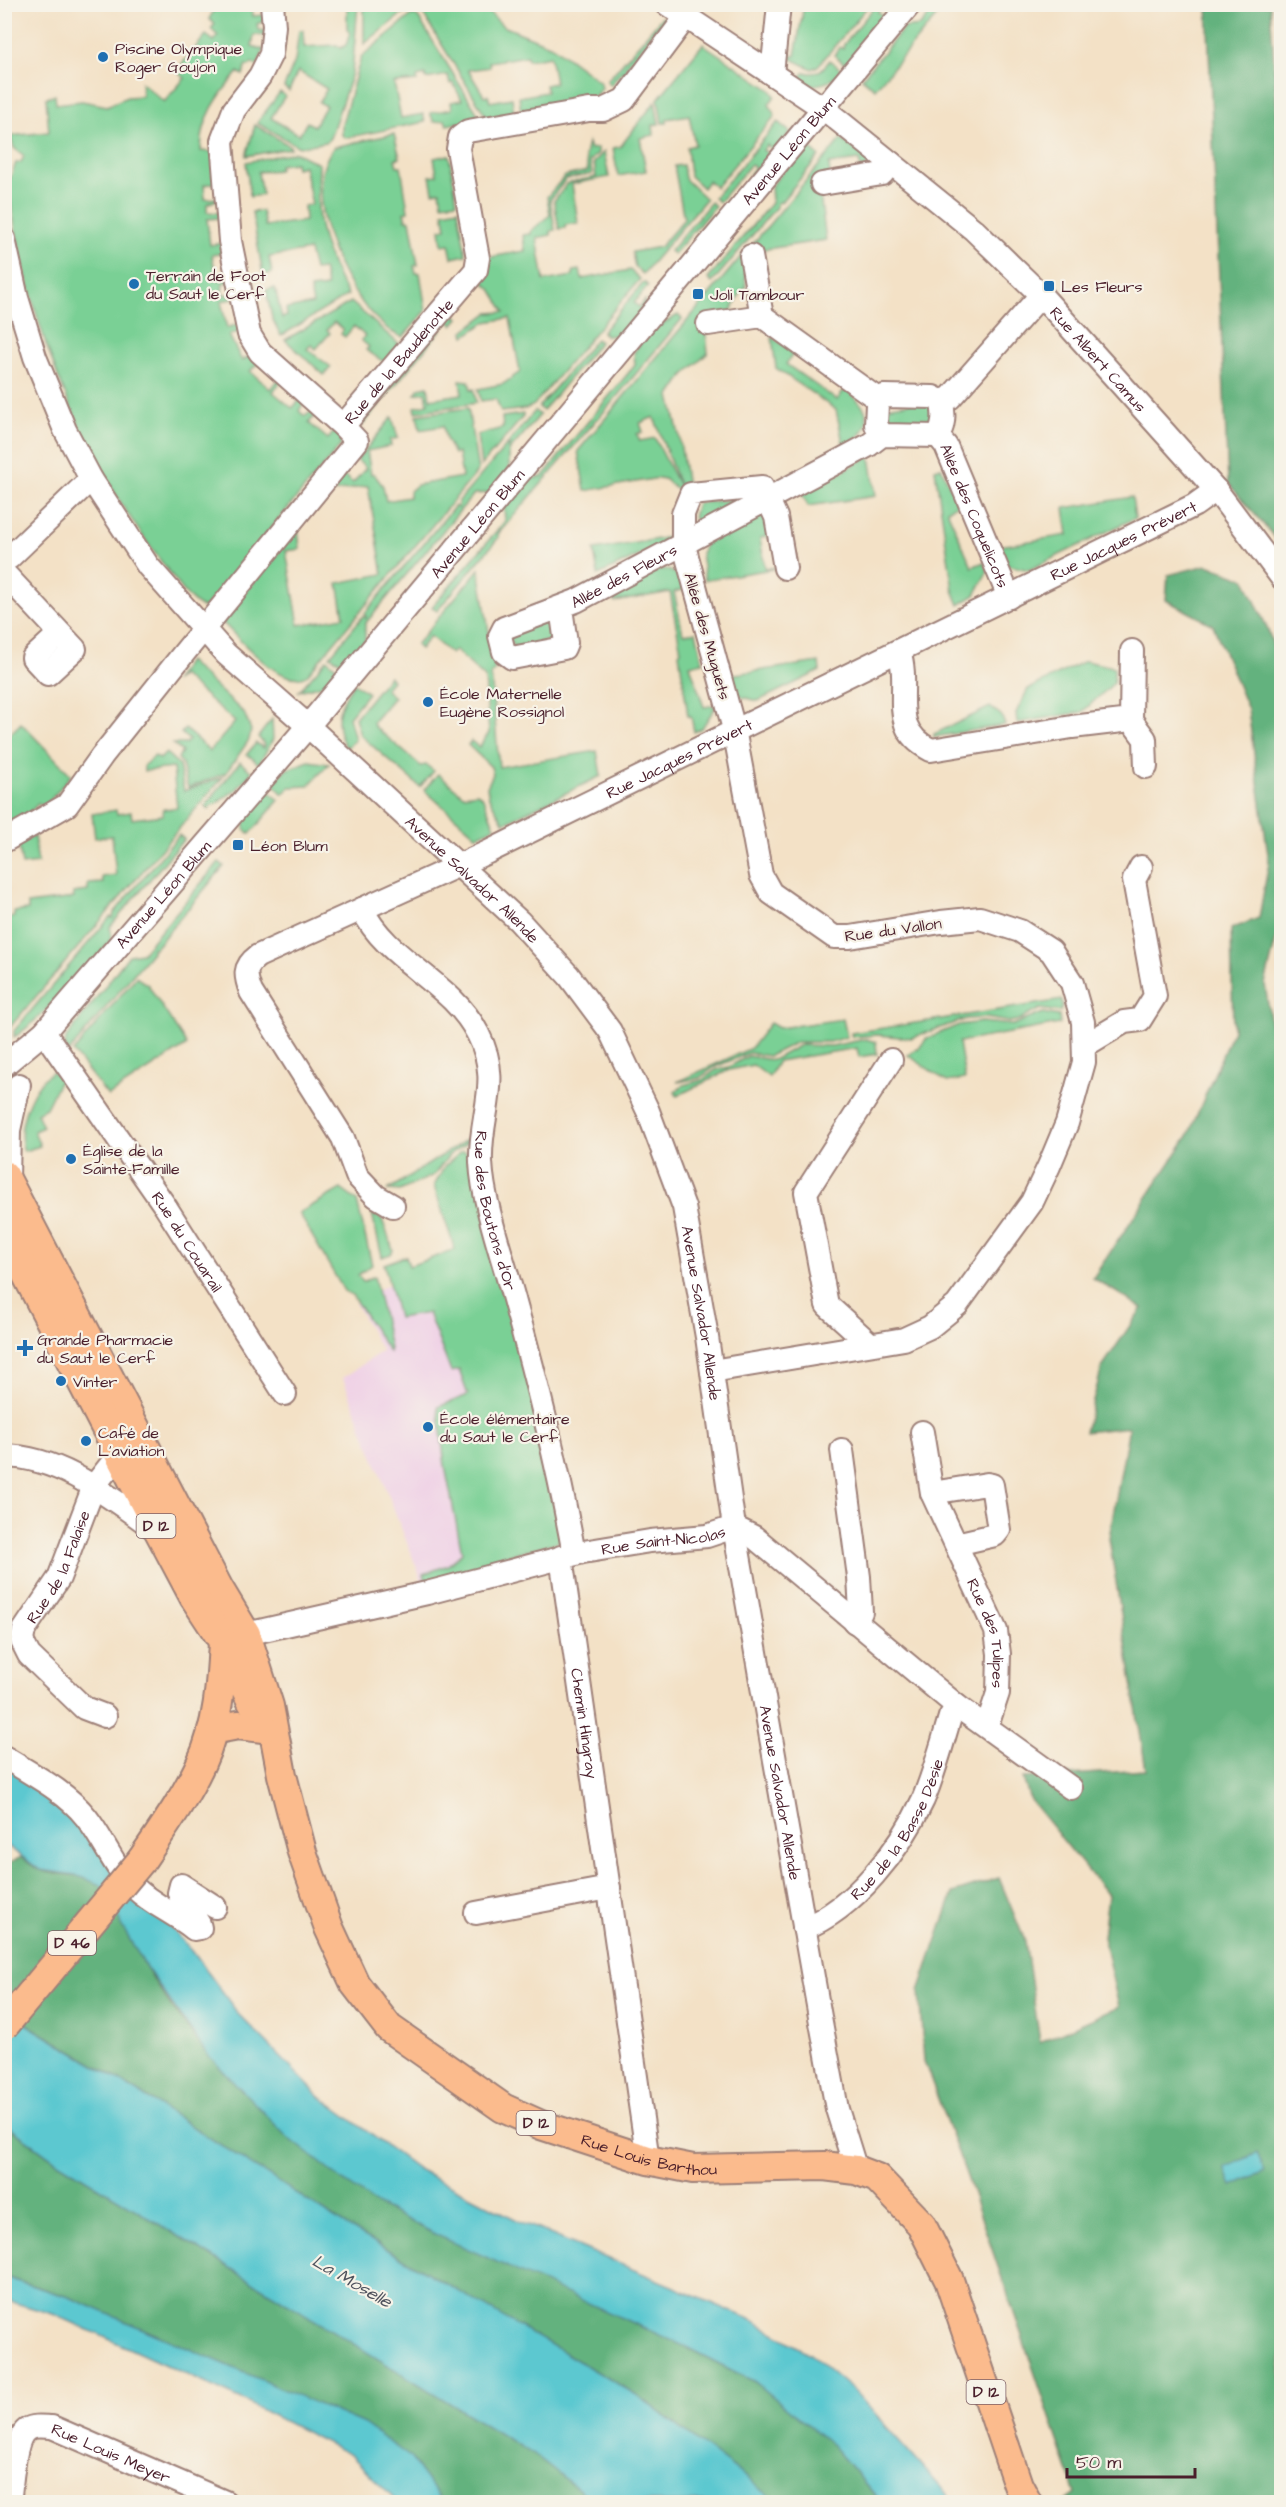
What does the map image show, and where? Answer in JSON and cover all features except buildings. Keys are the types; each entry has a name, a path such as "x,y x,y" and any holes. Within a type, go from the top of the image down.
{"main road":[{"name":"D 12","path":"6,1177 207,1593"},
{"name":"D 12","path":"4,1231 160,1533 207,1593"},
{"name":"D 46","path":"4,2026 141,1861 201,1763 212,1730 226,1641 207,1593"},
{"name":"D 46","path":"181,1796 202,1727 208,1691 207,1593"},
{"name":"Rue Louis Barthou","path":"226,1641 263,1728 277,1752"},
{"name":"Rue Louis Barthou","path":"226,1641 268,1706 302,1852 329,1928 355,1984 389,2028 503,2108 541,2125 693,2169 824,2166 856,2170 877,2178 921,2224 949,2280 1015,2475 1027,2502"},
{"path":"212,1730 238,1725 263,1728"}],"street":[{"name":"Rue de la Baudenotte","path":"272,4 274,26 271,54 260,76 234,110 222,141 230,241 249,334 260,352 343,426 476,270 478,258 459,149 460,137 468,131 589,110 603,110 624,100 686,17"},
{"name":"Rue Albert Camus","path":"667,4 823,108 974,230 1041,295 1216,490 1281,578"},
{"path":"772,74 779,4"},
{"name":"Avenue Léon Blum","path":"6,1177 12,1091 41,1035 308,726 910,4"},
{"path":"822,184 882,174 891,163"},
{"name":"Avenue Salvador Allende","path":"4,239 17,298 35,357 65,430 91,479 148,566 203,631 519,921 569,976 610,1031 648,1111 684,1208 712,1371 734,1527 804,1928 837,2109 856,2170"},
{"path":"751,256 762,316 879,400"},
{"path":"941,401 950,398 1041,295"},
{"path":"708,324 762,316"},
{"path":"884,396 933,397 941,401 944,408 943,427 938,436 882,435 876,425 876,404 884,396"},
{"path":"4,841 67,805 102,756 357,441 343,426"},
{"name":"Allée des Fleurs","path":"561,608 683,542 768,501 869,445 882,435"},
{"name":"Allée des Coquelicots","path":"938,436 946,446 1009,597"},
{"path":"60,633 6,562 91,479"},
{"name":"Allée des Fleurs","path":"683,542 683,514 691,494 762,487 768,501"},
{"name":"Rue Jacques Prévert","path":"459,864 488,852 734,729 1009,597 1195,505 1216,490"},
{"path":"768,501 776,517 785,568"},
{"name":"Allée des Muguets","path":"683,542 734,729"},
{"path":"899,651 903,665 905,723 909,735 931,750 1072,726 1131,720"},
{"path":"1132,651 1131,720 1145,739 1146,766"},
{"name":"Rue du Vallon","path":"712,1371 904,1339 930,1327 957,1305 1032,1202 1067,1123 1084,1062 1083,1022 1072,983 1051,951 1020,931 980,918 941,921 850,937 834,937 771,893 762,875 734,729"},
{"path":"393,1206 376,1196 357,1176 344,1138 251,992 245,971 247,963 258,956 459,864"},
{"path":"1084,1046 1124,1022 1140,1020 1155,996 1134,880 1141,867"},
{"name":"Rue des Boutons d'Or","path":"362,909 380,936 459,1004 478,1034 489,1063 491,1085 482,1145 483,1183 539,1390 567,1556"},
{"name":"Avenue Léon Blum","path":"8,1058 41,1035"},
{"name":"Rue du Couarail","path":"41,1035 165,1206 285,1394"},
{"path":"870,1344 827,1305 806,1192 891,1060"},
{"name":"Rue des Tulipes","path":"922,1432 932,1493 996,1631 999,1654 998,1693 987,1726"},
{"path":"842,1450 860,1577 861,1612 855,1622"},
{"name":"Rue de la Falaise","path":"10,1451 46,1464 94,1486 160,1533"},
{"name":"Rue de la Falaise","path":"105,1716 84,1708 28,1655 22,1641 24,1630 59,1578 94,1486 120,1453"},
{"path":"932,1493 992,1485 999,1530 995,1535 956,1544"},
{"name":"Rue Saint-Nicolas","path":"226,1641 427,1593 567,1556 650,1541 707,1536 734,1527 754,1537 957,1706 1071,1788"},
{"name":"Chemin Hingray","path":"567,1556 609,1888 647,2156"},
{"name":"Rue de la Basse Désie","path":"804,1928 823,1921 840,1907 870,1880 895,1847 922,1800 950,1717 957,1706"},
{"path":"4,1757 61,1792 85,1815 111,1852 117,1866 137,1890 194,1929 200,1928 199,1924 179,1893 181,1885 215,1907"},
{"path":"476,1913 609,1888"},
{"name":"Rue Louis Meyer","path":"9,2502 19,2438 28,2429 52,2427 190,2495 225,2502"},
{"name":"Rue Louis Meyer","path":"23,2502 32,2439 28,2429"}],"shaded area":[{"name":"École élémentaire du Saut le Cerf","path":"441,1255 487,1394 484,1483 503,1563 423,1584 343,1378 382,1351 355,1303"}],"green space":[{"path":"217,5 252,5 253,16 266,15 267,20 257,24 258,30 267,31 267,36 254,35 252,46 264,50 257,66 252,63 249,66 246,65 243,75 238,72 224,90 207,118 202,139 201,151 213,152 216,183 204,185 205,199 217,198 207,204 207,212 219,213 220,218 207,219 210,245 222,243 224,253 212,255 217,280 229,278 230,282 223,283 222,294 232,295 233,299 221,301 227,328 238,324 241,331 229,335 242,361 253,354 259,363 250,371 270,389 278,380 281,382 273,392 292,408 301,399 304,402 299,411 305,416 314,410 317,413 309,423 328,439 334,432 340,436 341,445 205,607 201,607 179,586 130,518 80,429 60,382 28,285 8,184 16,163 21,162 24,156 14,148 10,136 49,132 46,98 55,95 56,104 82,101 107,106 127,97 142,96 141,82 164,102 185,78 176,71 206,35 214,41 218,36 211,29 215,24 209,19"},
{"path":"358,5 352,73 330,138 326,142 299,147 257,123 280,92 285,96 271,118 299,135 307,122 314,126 326,106 319,102 327,89 298,71 289,91 284,87 295,61 299,30 303,30 304,47 337,45 341,48 346,45 350,33 347,29 347,6 335,6"},
{"path":"364,5 411,5 411,7 364,44"},
{"path":"425,5 482,5 503,26 552,46 599,81 602,88 592,99 521,111 519,97 547,92 545,85 555,83 550,56 528,60 527,56 489,62 490,67 468,70 484,96 488,95 490,102 512,98 514,113 487,118 421,11"},
{"path":"804,5 869,5 818,66 812,69 790,58 782,58 782,55 795,56"},
{"path":"876,5 884,5 878,12 883,16 889,9 890,13 847,66 834,55 840,47 843,49 844,44"},
{"path":"938,5 946,5 875,89 862,78 904,28 920,26"},
{"path":"1207,5 1270,5 1282,184 1281,545 1228,483"},
{"path":"413,14 418,17 481,119 447,125 445,120 434,122 430,113 452,109 451,102 462,100 453,83 450,84 448,75 426,79 425,75 417,77 417,81 394,83 401,118 423,114 425,122 345,138 342,135 342,124 361,57"},
{"path":"662,17 672,24 669,33 659,25 647,40 657,48 654,51 645,44 625,68 634,76 632,79 622,71 611,85 607,81"},
{"path":"703,44 771,90 775,96 769,104 775,116 716,187 708,181 703,188 690,176 687,147 695,145 689,115 667,119 667,123 662,123 658,99"},
{"path":"830,60 843,71 832,79 816,85 797,81 805,72 819,71"},
{"path":"655,102 659,124 653,125 654,135 640,138 646,171 618,176 613,148 620,147"},
{"path":"778,122 790,132 775,152 767,145 763,150 771,156 756,174 749,175 755,168 751,164 719,202 714,198"},
{"path":"255,125 290,146 291,148 246,156"},
{"path":"394,134 400,158 395,159 397,166 401,166 408,211 404,212 406,220 410,220 418,265 414,266 416,273 420,273 426,311 403,337 393,333 382,324 365,307 351,287 329,239 322,213 321,189 324,166 334,147"},
{"path":"841,139 869,160 869,164 861,172 859,160 829,164 830,177 818,179 826,240 746,252"},
{"path":"588,143 590,149 598,148 598,153 590,161 592,174 566,179 550,200 555,230 551,231 551,235 537,238 544,281 573,276 573,271 580,270 582,279 630,270 640,279 534,405 526,409 501,412 496,399 481,401 478,389 503,384 520,372 510,318 486,322 465,336 464,331 488,313 505,312 491,289 481,280 453,313 459,318 453,325 448,321 362,426 358,425 485,258 525,251 523,235 531,234 531,231 550,215 547,197 565,176 588,171 585,155"},
{"path":"806,145 819,156 781,202 777,203 777,206 712,283 708,279 772,202 771,186"},
{"path":"295,152 319,164 318,202 321,230 332,263 348,295 281,336 272,318 266,290 275,288 282,318 287,316 286,309 313,304 310,289 327,287 323,269 314,270 309,250 269,257 272,273 263,275 252,212 262,211 265,226 305,221 304,206 312,204 304,166 296,168 295,163 279,165 279,170 258,172 262,195 250,197 246,162"},
{"path":"604,152 609,177 572,184 578,223 565,225 565,228 559,229 554,201 568,183 596,177 594,162"},
{"path":"449,155 457,202 442,204 440,191 433,192 430,176 437,175 434,158"},
{"path":"683,165 685,179 706,199 643,274 635,267 632,252 660,247 684,219 675,171 675,166"},
{"path":"711,202 715,206 674,254 670,251"},
{"path":"458,209 466,255 452,258 449,244 442,245 440,229 446,228 443,212"},
{"path":"744,253 746,289 742,290 731,311 704,316 708,353 684,375 670,396 687,487 679,484 654,417 640,423 643,432 637,434 640,441 655,438 678,484 684,490 681,493 664,479 659,478 585,491 578,451"},
{"path":"644,282 648,286 634,303 639,307 645,300 645,307 621,335 606,336 602,332"},
{"path":"351,302 399,344 384,362 366,350 369,347 361,340 365,336 354,326 345,337 341,334 343,330 334,322 327,330 330,333 316,349 311,345 307,349 331,367 324,375 285,340"},
{"path":"678,315 682,319 498,534 499,537 437,611 432,607 505,521 504,506 528,479 542,477 635,365 634,352 650,331"},
{"path":"772,337 794,353 786,364 837,400 845,389 861,404 867,419 866,426 854,440 844,447 836,410 776,368"},
{"path":"596,339 600,342 543,411 539,407"},
{"path":"460,380 469,381 471,390 474,389 476,403 416,412 415,407 428,404 426,392 415,394 419,388 428,386 430,399 462,394"},
{"path":"922,401 933,409 933,418 927,425 886,424 886,407"},
{"path":"468,408 478,471 308,674 298,678 286,676 249,650 221,621 298,529 300,549 286,551 299,625 344,617 338,583 383,574 368,486 328,493 343,475 353,483 366,468 357,460 392,417 398,438 390,440 391,446 367,451 371,474 374,474 383,486 386,501 409,497 409,492 417,485 462,477 458,453 454,454 446,439 443,426 420,430 417,415"},
{"path":"535,411 540,415 509,451 509,469 489,493 474,494 365,624 365,640 345,664 330,656 363,616 366,618 365,613 455,506 458,508 458,502 507,445 509,448 509,442"},
{"path":"523,414 523,417 481,466 477,435 503,428 502,417"},
{"path":"870,456 876,496 808,506 802,494"},
{"path":"941,467 958,504 947,510 972,567 984,562 988,571 975,595 959,605 953,590 935,469"},
{"path":"1132,497 1135,518 1029,570 1007,565 999,546 1068,535 1064,508"},
{"path":"739,499 743,502 700,524 693,517 697,503"},
{"path":"766,513 773,536 760,538 765,568 778,568 705,580 701,553 706,543"},
{"path":"670,537 660,546 598,575 594,550"},
{"path":"1207,565 1245,579 1268,630 1282,671 1281,919 1265,984 1282,1100 1281,2502 1064,2502 1076,2493 966,2174 924,2061 919,1991 953,1893 999,1878 1025,1941 1040,2042 1119,2007 1103,1937 1108,1895 1030,1800 1023,1778 1146,1770 1109,1538 1129,1427 1085,1432 1102,1367 1142,1308 1093,1278 1188,1136 1233,1030 1231,929 1259,918 1269,862 1248,710 1213,625 1166,600 1168,575"},
{"path":"479,569 495,670 491,674 499,767 597,751 601,776 504,823 489,798 487,787 493,774 491,767 468,745 471,741 479,747 489,733 485,678 455,650 451,654 430,636 420,649 416,645"},
{"path":"662,569 678,575 685,584 686,589 674,592 683,634 696,632 703,662 690,665 704,707 717,705 702,728 694,732 691,716 688,716 679,653 681,651 670,592 614,602 613,591"},
{"path":"552,616 558,638 516,650 508,637"},
{"path":"327,659 340,671 326,684 299,691"},
{"path":"188,661 244,713 251,730 249,740 226,773 188,788 182,764 178,758 182,752 173,744 185,744 189,740 181,733 185,729 210,751 235,722 182,675 174,682"},
{"path":"1085,661 1114,667 1114,683 1082,712 1017,723 1016,713 1028,689"},
{"path":"819,662 820,671 758,701 735,695 728,675"},
{"path":"389,676 392,681 385,689 394,697 373,722 374,726 421,766 426,765 434,771 420,787 360,735 355,718"},
{"path":"354,683 368,693 349,717 355,740 346,748 338,722 344,699"},
{"path":"990,707 1001,715 1005,725 934,737 934,734"},
{"path":"272,719 273,739 259,764 247,754 256,743 264,748 265,745 258,737"},
{"path":"21,723 71,775 44,808 39,803 31,811 35,815 5,831 5,739"},
{"path":"166,753 179,765 184,791 223,777 5,1033 5,919 14,917 14,912 28,910 28,904 74,898 73,893 88,891 88,884 103,883 102,877 116,875 112,836 95,838 92,814 116,810 117,814 131,812 132,819 163,815 163,809 177,808 173,768 144,771 144,765 155,756 160,759"},
{"path":"309,761 329,764 308,786 290,787 283,794 273,784 285,770"},
{"path":"240,762 252,772 237,789 208,809 205,806"},
{"path":"438,774 463,795 477,793 482,796 495,827 477,836 424,790"},
{"path":"267,790 279,800 250,834 245,830 244,818"},
{"path":"179,835 184,839 110,927 111,938 104,949 49,1007 14,1037 14,1031 110,917 113,918 114,913"},
{"path":"34,836 38,863 22,865 18,842"},
{"path":"219,862 224,866 155,948 152,948 152,952 68,1053 65,1046 66,1038 129,955 142,953"},
{"path":"136,977 148,985 187,1045 108,1096 73,1052"},
{"path":"1062,1000 1063,1007 1060,1012 1040,1009 1019,1020 1009,1022 986,1018 966,1019 911,1038 878,1035 852,1037 851,1033"},
{"path":"1043,1013 1059,1016 1060,1024 959,1042 965,1079 947,1082 908,1055 920,1047 927,1038 959,1025 982,1022 1013,1025"},
{"path":"843,1019 847,1037 830,1042 797,1042 769,1056 749,1053 715,1067 699,1078 677,1082 751,1048 770,1023 779,1028"},
{"path":"866,1039 876,1042 877,1054 859,1057 857,1048 778,1061 769,1077 753,1065 729,1070 677,1096 675,1092 684,1085 702,1080 716,1070 729,1067 748,1056 773,1060 800,1045 832,1046"},
{"path":"52,1072 61,1078 46,1108 37,1113 43,1127 34,1131 40,1146 24,1151 22,1131 27,1108 44,1078"},
{"path":"471,1137 472,1140 450,1154 434,1175 400,1191 388,1190"},
{"path":"462,1151 474,1155 520,1338 562,1541 504,1556 501,1561 426,1582 424,1574 448,1565 462,1553 445,1466 438,1407 468,1395 459,1370 451,1372 428,1313 398,1318 384,1264 406,1256 409,1266 455,1250 434,1186 445,1166"},
{"path":"341,1189 357,1201 372,1265 358,1275 363,1282 374,1276 389,1352 352,1295 344,1291 299,1213"},
{"path":"372,1214 382,1219 393,1250 391,1254 382,1257"},
{"path":"21,1857 40,1870 88,1878 102,1886 116,1903 146,1967 167,2000 202,2046 242,2090 686,2347 755,2382 796,2413 832,2445 881,2502 778,2502 635,2394 347,2226 121,2081 5,2011 4,1866"},
{"path":"4,2124 53,2159 539,2458 595,2502 443,2502 410,2457 69,2297 5,2277"}],"water":[{"path":"4,1764 52,1794 193,1952 239,2015 319,2096 418,2169 519,2221 754,2321 810,2354 856,2393 954,2502 881,2502 832,2445 755,2382 686,2347 441,2237 378,2205 341,2179 285,2135 207,2054 146,1967 121,1925 115,1904 101,1885 75,1875 40,1870 5,1844"},
{"name":"La Moselle","path":"4,2011 121,2081 347,2226 635,2394 778,2502 595,2502 539,2458 53,2159 5,2124"},
{"path":"1257,2153 1265,2171 1232,2186 1225,2168"},
{"path":"4,2277 69,2297 364,2424 410,2457 443,2502 397,2502 351,2455 240,2399 56,2315 5,2300"}],"place":[{"name":"Piscine Olympique Roger Goujon","path":"103,57"},
{"name":"Terrain de Foot du Saut le Cerf","path":"134,284"},
{"name":"Les Fleurs","path":"1049,286"},
{"name":"Joli Tambour","path":"698,294"},
{"name":"École Maternelle Eugène Rossignol","path":"428,702"},
{"name":"Léon Blum","path":"238,845"},
{"name":"Église de la Sainte-Famille","path":"71,1159"},
{"name":"Grande Pharmacie du Saut le Cerf","path":"25,1348"},
{"name":"Vinter","path":"61,1381"},
{"name":"École élémentaire du Saut le Cerf","path":"428,1427"},
{"name":"Café de L'aviation","path":"86,1441"}]}
